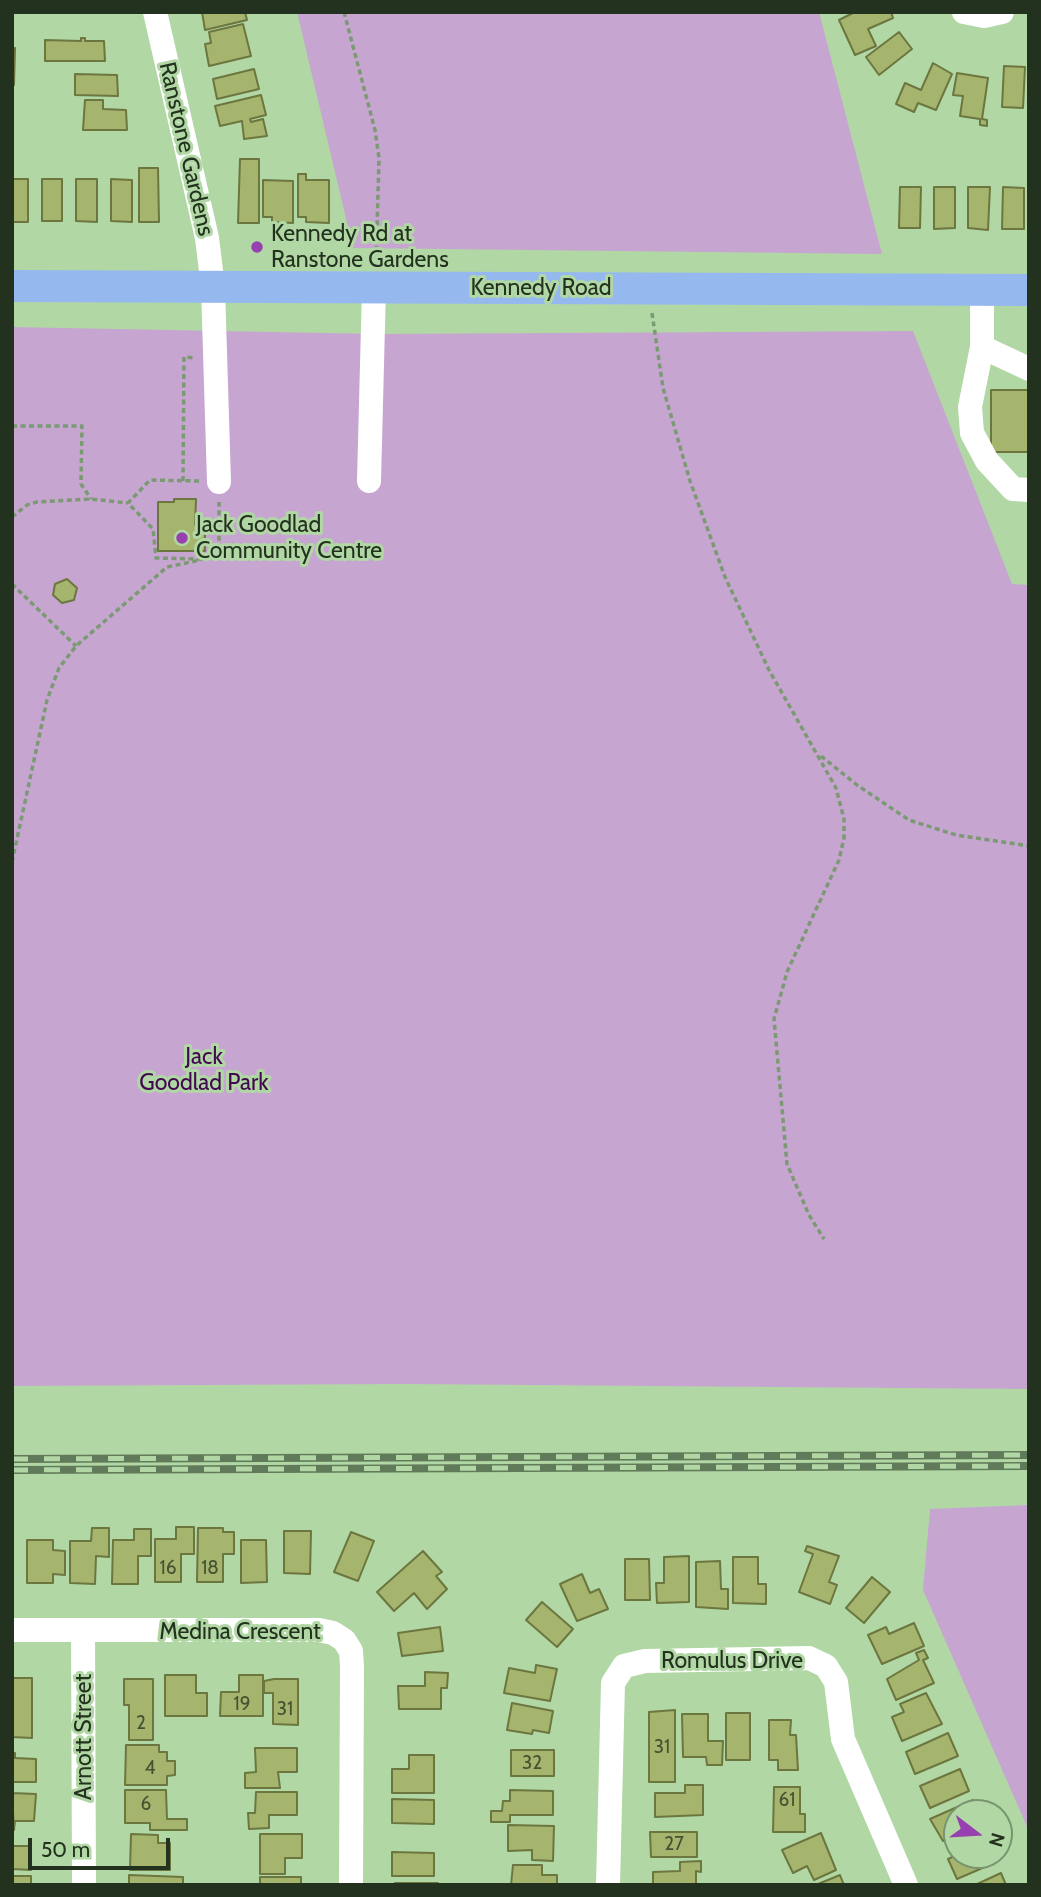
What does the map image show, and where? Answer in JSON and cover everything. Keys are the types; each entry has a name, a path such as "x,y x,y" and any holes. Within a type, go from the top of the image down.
{"main road":[{"name":"Kennedy Road","path":"12,286 214,287 375,275 648,289 1029,290"}],"street":[{"name":"Ranstone Gardens","path":"155,12 207,238 214,287 219,482"},
{"path":"964,12 984,16 1002,12"},
{"path":"369,481 375,275"},
{"path":"982,290 982,347 970,407 972,433 986,461 1013,489 1029,490"},
{"path":"982,347 1029,369"},
{"name":"Medina Crescent","path":"12,1630 319,1630 333,1633 344,1640 351,1651 352,1666 351,1885"},
{"name":"Arnott Street","path":"83,1631 83,1885"},
{"name":"Romulus Drive","path":"608,1885 612,1683 624,1666 645,1661 809,1658 826,1666 836,1682 843,1739 906,1885"}],"path":[{"path":"344,12 375,130 379,158 375,275"},
{"path":"648,289 663,388 725,578 769,670 836,788 844,818 844,838 839,860 787,972 774,1019 787,1164 808,1215 824,1238"},
{"path":"183,481 184,357"},
{"path":"12,426 82,426 82,485 91,499"},
{"path":"183,446 191,447"},
{"path":"12,517 35,502 91,499 128,503 153,529 156,558 217,558 220,554 219,482 149,481 128,503"},
{"path":"12,862 47,700 59,668 76,646 167,567 201,559"},
{"path":"12,584 76,646"},
{"path":"819,755 909,820 956,835 1029,846"}],"green space":[{"path":"297,12 819,12 882,254 353,248"},
{"name":"Jack Goodlad Park","path":"12,327 376,334 913,331 1012,584 1029,585 1029,1389 404,1384 12,1386"},
{"path":"1029,1505 1029,1831 923,1590 930,1509"}],"building":[{"path":"202,12 245,12 247,20 205,30"},
{"path":"855,12 891,12 893,18 868,29 876,46 855,55 839,20"},
{"path":"243,24 251,56 209,66 205,44 211,43 209,32"},
{"path":"899,32 912,49 879,75 866,57"},
{"path":"81,38 85,38 85,41 104,41 105,61 45,61 45,40 81,41"},
{"path":"12,48 15,48 14,85 12,85"},
{"path":"933,63 952,74 936,110 918,103 914,112 896,104 905,83 921,90"},
{"path":"1004,66 1025,67 1023,108 1002,107"},
{"path":"254,69 259,89 217,99 213,79"},
{"path":"957,73 988,78 982,119 987,120 987,126 980,125 980,119 960,116 963,96 953,95"},
{"path":"75,74 117,75 118,96 75,95"},
{"path":"261,95 266,115 250,119 251,122 263,119 267,136 244,139 242,121 220,126 215,106"},
{"path":"85,100 103,100 103,109 126,110 127,130 83,130"},
{"path":"240,159 259,159 259,223 238,223"},
{"path":"139,168 158,168 159,222 139,222"},
{"path":"298,174 306,174 306,180 329,180 329,223 306,222 306,217 298,217"},
{"path":"12,179 28,179 28,222 12,222"},
{"path":"42,179 62,179 62,221 42,221"},
{"path":"76,179 97,179 97,222 76,221"},
{"path":"111,179 132,180 132,222 111,221"},
{"path":"263,180 293,181 293,223 272,222 272,217 263,217"},
{"path":"900,187 921,187 920,228 899,228"},
{"path":"934,187 955,187 955,228 934,229"},
{"path":"968,187 990,187 988,230 968,228"},
{"path":"1003,187 1024,188 1024,229 1002,229"},
{"path":"991,390 1029,390 1029,452 991,452"},
{"name":"Jack Goodlad Community Centre","path":"174,499 196,499 195,525 205,525 205,551 158,551 158,502 174,502"},
{"path":"67,579 77,588 74,600 62,603 53,595 55,584"},
{"path":"176,1527 194,1527 194,1554 181,1554 181,1582 155,1582 155,1539 176,1539"},
{"path":"92,1528 109,1528 109,1557 96,1556 95,1584 70,1583 70,1541 91,1541"},
{"path":"198,1528 223,1528 223,1532 234,1532 234,1554 223,1554 223,1582 197,1582"},
{"path":"134,1529 151,1529 151,1556 138,1556 138,1584 112,1584 113,1540 134,1540"},
{"path":"284,1531 311,1531 310,1574 284,1573"},
{"path":"351,1532 374,1541 358,1581 334,1572"},
{"path":"27,1540 53,1540 53,1550 65,1551 65,1575 53,1574 53,1583 27,1583"},
{"path":"241,1540 266,1540 267,1582 241,1583"},
{"path":"807,1546 839,1556 829,1582 837,1585 830,1604 799,1592 813,1554 805,1551"},
{"path":"423,1551 442,1572 436,1576 447,1589 427,1609 414,1593 394,1611 377,1592"},
{"path":"689,1556 689,1602 657,1603 656,1583 664,1583 664,1557"},
{"path":"733,1557 758,1557 758,1584 766,1584 766,1604 733,1603"},
{"path":"625,1559 649,1559 650,1600 625,1600"},
{"path":"720,1561 721,1589 728,1589 728,1609 696,1607 696,1562"},
{"path":"582,1574 590,1593 599,1589 608,1609 577,1621 560,1584"},
{"path":"872,1577 890,1592 864,1623 846,1608"},
{"path":"542,1602 573,1629 557,1647 526,1620"},
{"path":"914,1623 924,1646 882,1664 868,1635 886,1627 889,1634"},
{"path":"440,1627 443,1651 402,1656 398,1633"},
{"path":"924,1650 928,1658 923,1660 934,1683 896,1700 887,1679 919,1660 916,1653"},
{"path":"536,1665 557,1669 550,1701 504,1693 509,1668 535,1673"},
{"path":"425,1672 448,1673 447,1688 441,1688 441,1709 399,1709 398,1686 425,1686"},
{"path":"165,1675 196,1675 196,1693 207,1693 207,1716 165,1716"},
{"path":"239,1675 263,1675 263,1716 220,1716 221,1692 239,1692"},
{"path":"12,1678 32,1678 32,1738 12,1737"},
{"path":"124,1679 153,1679 153,1740 129,1740 129,1705 124,1705"},
{"path":"298,1679 298,1725 273,1724 273,1693 264,1693 264,1681"},
{"path":"926,1693 942,1724 902,1741 892,1717 904,1712 900,1704"},
{"path":"512,1703 553,1711 549,1733 533,1730 532,1734 507,1730"},
{"path":"675,1710 675,1782 649,1782 649,1712"},
{"path":"726,1713 750,1713 750,1760 726,1760"},
{"path":"682,1714 708,1714 708,1741 723,1741 722,1765 707,1765 706,1757 683,1757"},
{"path":"769,1720 791,1720 790,1735 796,1735 798,1770 778,1770 778,1760 769,1760"},
{"path":"948,1733 958,1756 915,1774 906,1752"},
{"path":"126,1745 159,1745 159,1752 167,1752 167,1761 175,1761 175,1775 167,1776 167,1785 125,1785"},
{"path":"255,1748 297,1748 297,1772 278,1772 280,1788 245,1788 245,1773 256,1772"},
{"path":"511,1750 554,1750 554,1776 511,1776"},
{"path":"12,1753 15,1753 15,1758 36,1759 36,1782 12,1782"},
{"path":"409,1755 434,1755 434,1793 392,1793 392,1769 409,1769"},
{"path":"960,1769 969,1791 951,1799 943,1799 943,1802 930,1808 920,1786"},
{"path":"685,1785 703,1785 703,1815 655,1817 655,1793 685,1793"},
{"path":"774,1787 800,1787 800,1814 805,1814 805,1832 773,1832"},
{"path":"125,1790 166,1790 167,1819 187,1819 187,1830 150,1830 150,1823 125,1823"},
{"path":"510,1790 553,1791 553,1815 510,1815 510,1822 491,1822 491,1811 502,1811 503,1801 510,1801"},
{"path":"256,1792 297,1792 297,1815 269,1815 269,1828 249,1829 248,1813 255,1813"},
{"path":"12,1793 36,1794 34,1821 15,1821 14,1830"},
{"path":"392,1799 434,1800 434,1824 392,1823"},
{"path":"943,1813 943,1841 930,1819"},
{"path":"508,1825 554,1826 553,1861 532,1860 532,1850 508,1851"},
{"path":"650,1832 697,1832 697,1857 651,1857"},
{"path":"821,1833 836,1870 814,1880 807,1866 793,1873 782,1850"},
{"path":"131,1834 158,1835 158,1843 170,1843 170,1870 130,1870"},
{"path":"260,1834 302,1834 302,1858 285,1858 285,1874 260,1874"},
{"path":"12,1846 31,1846 31,1870 12,1869"},
{"path":"392,1852 434,1853 434,1876 392,1876"},
{"path":"701,1861 701,1872 696,1871 696,1885 653,1885 653,1872 680,1871 680,1862"},
{"path":"513,1865 542,1865 542,1875 557,1875 557,1885 511,1885"},
{"path":"952,1869 980,1869 957,1879"},
{"path":"1001,1873 1006,1885 975,1885"},
{"path":"129,1875 183,1877 183,1885 129,1885"},
{"path":"840,1875 844,1885 817,1885 818,1884"},
{"path":"12,1876 31,1876 31,1885 12,1885"},
{"path":"260,1877 301,1877 301,1885 260,1885"},
{"path":"438,1883 438,1885 395,1885"}],"railway":[{"path":"12,1459 1029,1455"},
{"path":"12,1470 1029,1466"}],"place":[{"name":"Kennedy Rd at Ranstone Gardens","path":"257,247"},
{"name":"Jack Goodlad Community Centre","path":"182,538"}]}
